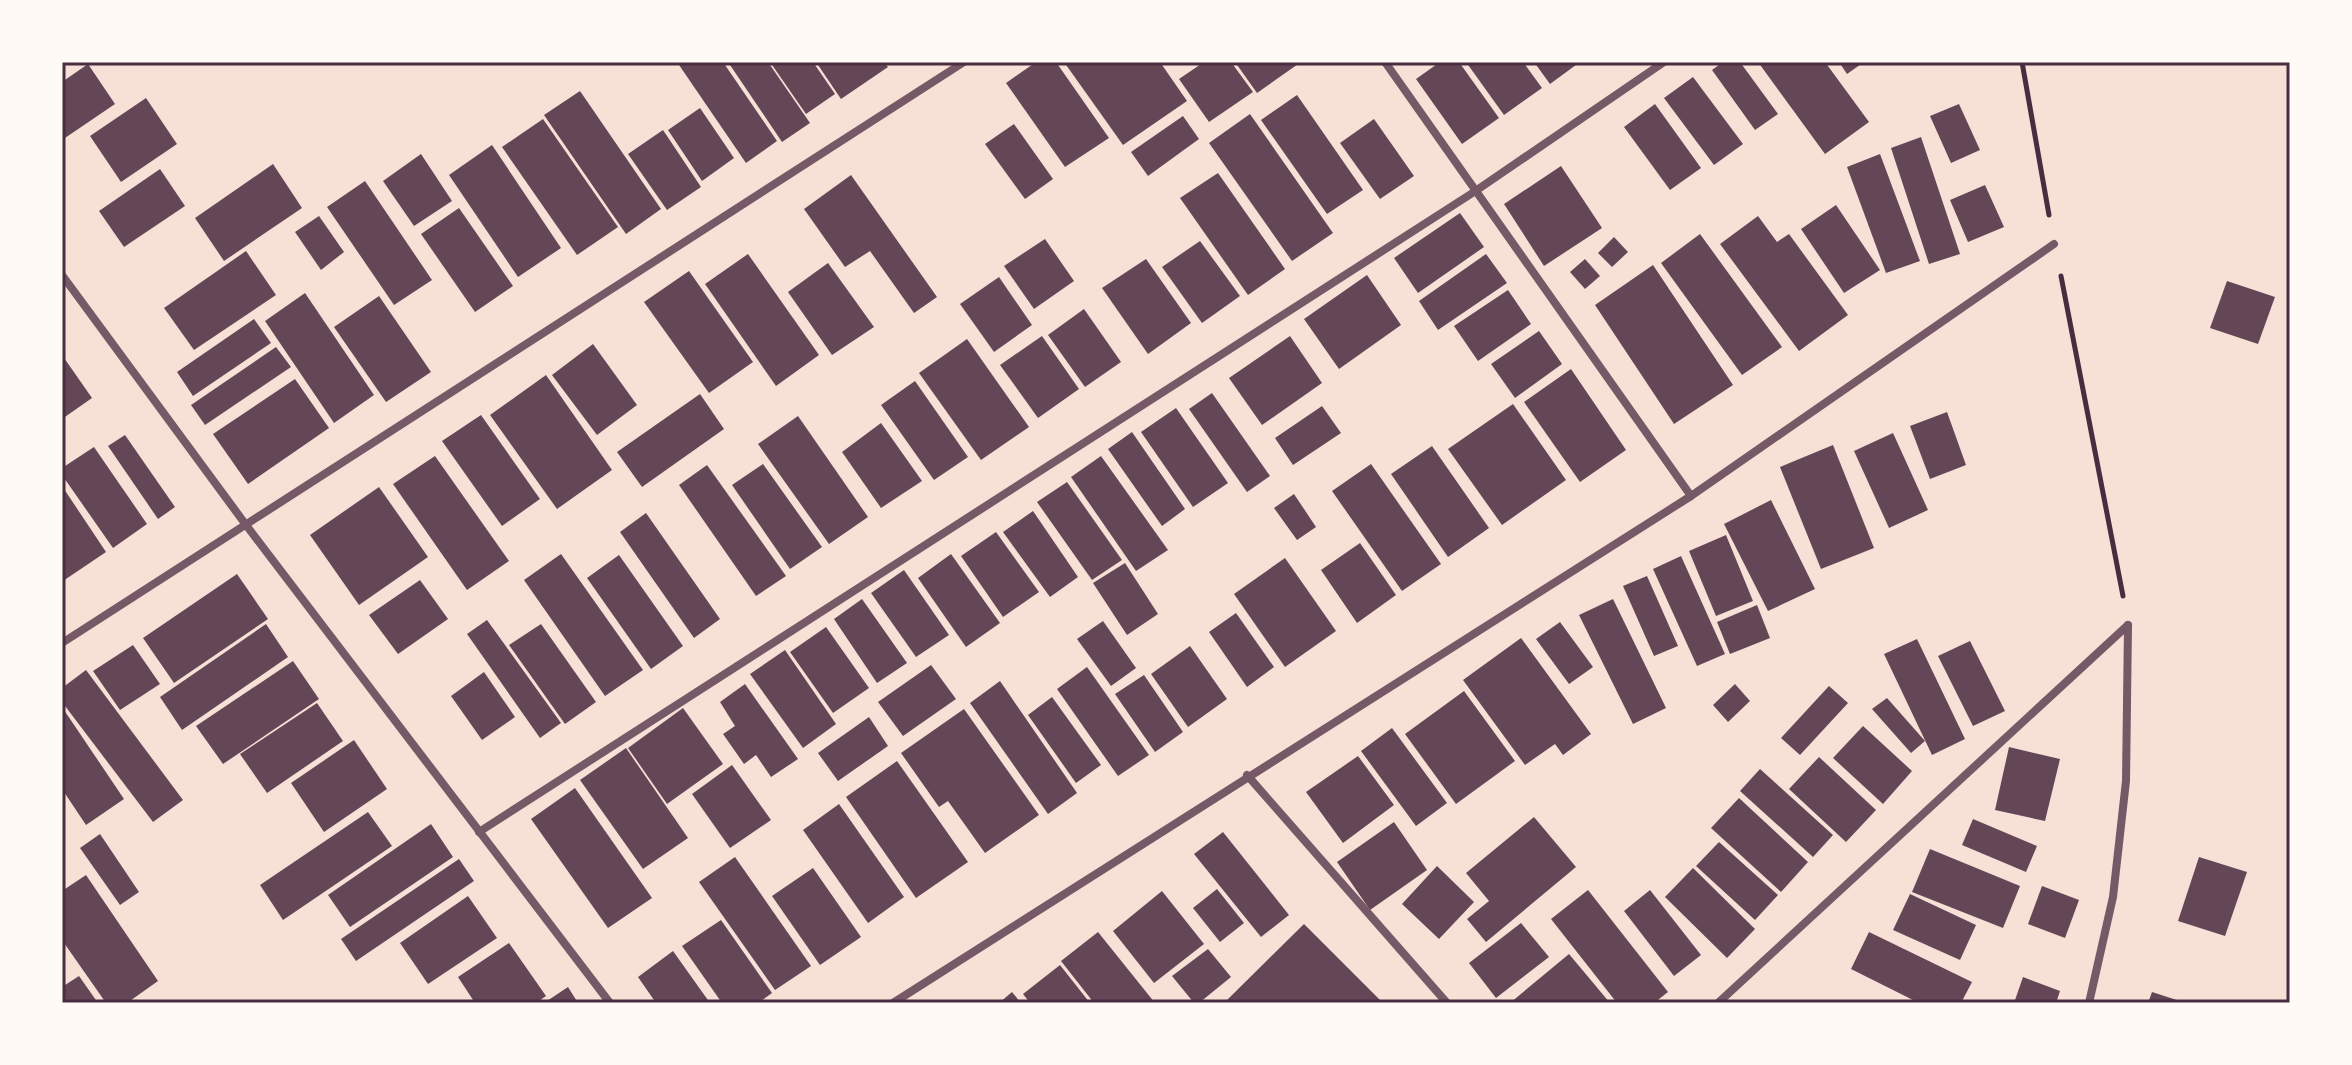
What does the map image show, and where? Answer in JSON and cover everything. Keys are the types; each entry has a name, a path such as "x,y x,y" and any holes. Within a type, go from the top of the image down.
{"street":[{"path":"62,643 964,62"},
{"path":"1385,62 1691,496"},
{"path":"479,832 1474,192 1664,62"},
{"path":"893,1003 1247,775 1691,496 2054,244"},
{"path":"62,275 246,525 610,1003"},
{"path":"1718,1003 2128,625"},
{"path":"2089,1003 2113,897 2124,795 2128,625"},
{"path":"1247,775 1447,1003"}],"path":[{"path":"2022,62 2128,625"}],"building":[{"path":"677,62 723,62 777,141 746,163"},
{"path":"728,62 768,62 810,123 782,142"},
{"path":"770,62 813,62 835,94 806,114"},
{"path":"816,62 884,62 888,67 841,99"},
{"path":"1036,62 1056,62 1109,138 1065,167 1006,83"},
{"path":"1064,62 1160,62 1187,101 1123,145"},
{"path":"1204,62 1231,62 1253,92 1209,122 1179,79"},
{"path":"1235,62 1301,62 1257,93"},
{"path":"1440,62 1459,62 1499,118 1462,144 1416,79"},
{"path":"1466,62 1523,62 1542,88 1504,115"},
{"path":"1534,62 1580,62 1550,84"},
{"path":"1723,62 1740,62 1778,114 1755,130 1712,70"},
{"path":"1758,62 1825,62 1869,122 1825,154"},
{"path":"1839,62 1864,62 1847,74"},
{"path":"88,64 115,104 62,140 62,82"},
{"path":"1693,77 1743,144 1714,165 1664,98"},
{"path":"580,91 661,209 626,234 544,115"},
{"path":"1297,95 1363,190 1327,214 1261,120"},
{"path":"146,98 177,144 121,182 90,136"},
{"path":"1655,104 1701,168 1670,190 1624,127"},
{"path":"1959,104 1980,150 1951,163 1930,116"},
{"path":"700,108 734,158 702,181 668,130"},
{"path":"1250,114 1333,233 1292,261 1209,143"},
{"path":"1183,116 1199,139 1148,176 1131,152"},
{"path":"543,119 618,227 577,255 502,147"},
{"path":"1374,119 1414,176 1380,199 1340,143"},
{"path":"1014,124 1053,179 1025,199 985,144"},
{"path":"663,130 701,187 667,210 628,154"},
{"path":"1921,137 1960,254 1929,264 1891,148"},
{"path":"492,145 561,248 518,277 449,175"},
{"path":"421,154 452,201 414,226 383,181"},
{"path":"1880,154 1920,261 1886,273 1847,167"},
{"path":"273,164 302,208 224,261 195,218"},
{"path":"1561,166 1602,228 1544,266 1504,204"},
{"path":"160,169 185,206 124,247 99,211"},
{"path":"1218,173 1285,269 1248,295 1180,198"},
{"path":"851,175 937,297 914,313 870,251 845,267 804,209"},
{"path":"365,181 432,280 394,305 327,207"},
{"path":"1985,185 2004,227 1968,242 1950,200"},
{"path":"1836,205 1880,270 1844,293 1801,229"},
{"path":"459,208 513,286 475,312 421,234"},
{"path":"1460,213 1484,247 1418,293 1394,258"},
{"path":"319,216 344,252 321,270 295,232"},
{"path":"1758,216 1777,242 1789,234 1848,315 1799,351 1720,244"},
{"path":"1700,234 1782,347 1742,375 1661,263"},
{"path":"1614,237 1628,252 1612,267 1598,253"},
{"path":"1045,239 1074,281 1034,309 1004,266"},
{"path":"1200,241 1240,296 1202,323 1162,267"},
{"path":"246,251 276,295 194,350 164,308"},
{"path":"748,254 819,355 776,386 705,284"},
{"path":"1486,254 1507,283 1438,330 1419,301"},
{"path":"1146,259 1191,323 1148,354 1102,288"},
{"path":"1585,259 1600,276 1585,289 1570,272"},
{"path":"828,263 874,327 832,355 788,292"},
{"path":"1653,265 1733,385 1674,424 1595,305"},
{"path":"689,271 753,362 709,393 644,302"},
{"path":"1367,275 1401,325 1339,369 1304,319"},
{"path":"999,277 1032,325 994,352 960,304"},
{"path":"2227,281 2275,297 2258,344 2210,328"},
{"path":"1508,290 1531,324 1478,361 1454,326"},
{"path":"305,293 374,395 334,423 265,321"},
{"path":"379,296 431,372 386,402 334,327"},
{"path":"1084,309 1121,362 1085,387 1048,335"},
{"path":"254,319 271,343 193,396 177,372"},
{"path":"1539,331 1562,364 1515,398 1491,364"},
{"path":"1042,336 1079,389 1038,418 1000,365"},
{"path":"1290,336 1322,383 1262,425 1229,378"},
{"path":"967,339 1029,427 981,460 919,373"},
{"path":"593,344 637,405 597,435 552,375"},
{"path":"276,347 291,367 205,425 191,405"},
{"path":"62,355 92,398 62,419"},
{"path":"1571,369 1626,450 1580,482 1524,402"},
{"path":"546,375 612,470 557,509 490,415"},
{"path":"295,379 329,428 248,484 213,434"},
{"path":"915,381 968,457 934,480 881,405"},
{"path":"1212,393 1270,476 1247,492 1189,409"},
{"path":"700,394 724,429 642,487 617,452"},
{"path":"1513,404 1566,480 1502,525 1448,449"},
{"path":"1322,406 1341,433 1293,465 1275,438"},
{"path":"1176,408 1228,483 1193,507 1141,432"},
{"path":"1947,412 1966,465 1930,479 1910,426"},
{"path":"481,415 540,499 502,526 442,441"},
{"path":"798,416 868,517 829,544 758,444"},
{"path":"881,423 922,481 881,508 842,452"},
{"path":"1132,432 1185,509 1162,526 1108,449"},
{"path":"1893,433 1928,510 1889,528 1854,451"},
{"path":"125,435 175,507 158,519 108,446"},
{"path":"1833,445 1874,548 1821,569 1780,467"},
{"path":"1432,446 1489,528 1448,557 1391,474"},
{"path":"94,447 147,524 113,548 62,475 62,468"},
{"path":"435,456 509,561 467,590 393,484"},
{"path":"1101,456 1168,550 1136,571 1071,477"},
{"path":"763,464 822,547 790,569 732,485"},
{"path":"1371,464 1441,564 1402,591 1332,491"},
{"path":"707,465 786,576 756,596 679,485"},
{"path":"1067,482 1122,560 1092,580 1037,502"},
{"path":"62,486 106,552 63,581 62,579"},
{"path":"379,487 428,557 359,605 310,535"},
{"path":"1294,494 1316,527 1297,540 1274,508"},
{"path":"1771,500 1815,589 1768,611 1724,524"},
{"path":"1033,511 1078,577 1050,597 1003,532"},
{"path":"646,513 720,619 694,638 620,532"},
{"path":"996,532 1039,592 1003,617 961,556"},
{"path":"1726,535 1753,601 1716,616 1689,551"},
{"path":"1360,543 1396,595 1357,623 1321,570"},
{"path":"561,554 643,670 605,696 524,580"},
{"path":"951,554 1000,623 966,647 918,578"},
{"path":"619,555 683,646 651,669 587,578"},
{"path":"1681,556 1725,654 1697,666 1653,569"},
{"path":"1285,558 1336,631 1285,667 1234,594"},
{"path":"1125,563 1158,614 1127,635 1093,583"},
{"path":"904,570 949,635 916,657 871,593"},
{"path":"237,574 268,619 174,683 143,638"},
{"path":"1647,576 1678,646 1654,656 1623,586"},
{"path":"420,580 448,619 398,654 369,615"},
{"path":"862,599 907,663 877,683 834,619"},
{"path":"1613,599 1666,708 1633,724 1579,615"},
{"path":"1757,605 1770,638 1730,654 1717,622"},
{"path":"1236,613 1274,667 1247,687 1209,632"},
{"path":"487,620 561,723 540,738 467,634"},
{"path":"1103,621 1136,668 1111,686 1077,639"},
{"path":"1560,622 1593,667 1569,684 1536,639"},
{"path":"266,624 288,657 182,730 160,697"},
{"path":"541,624 596,702 565,724 509,645"},
{"path":"826,627 869,688 833,713 790,652"},
{"path":"1521,638 1591,734 1563,755 1555,744 1525,765 1463,680"},
{"path":"1917,639 1965,739 1932,755 1884,654"},
{"path":"1970,641 2005,711 1973,726 1938,656"},
{"path":"133,645 160,684 120,710 93,671"},
{"path":"1190,646 1227,699 1188,727 1151,674"},
{"path":"785,650 836,724 803,748 750,674"},
{"path":"293,661 319,699 223,764 196,726"},
{"path":"931,665 956,699 903,736 878,702"},
{"path":"1087,667 1149,755 1118,776 1057,689"},
{"path":"86,670 183,800 153,822 62,702 62,688"},
{"path":"484,672 515,717 482,740 451,696"},
{"path":"1144,675 1183,732 1155,752 1115,694"},
{"path":"1000,681 1077,793 1048,814 970,703"},
{"path":"745,684 798,759 771,777 756,755 744,764 723,734 735,726 720,702"},
{"path":"1735,684 1750,701 1728,722 1713,705"},
{"path":"1829,686 1848,703 1800,755 1781,738"},
{"path":"1464,691 1515,761 1456,804 1405,734"},
{"path":"1052,697 1101,765 1076,783 1028,715"},
{"path":"1887,698 1925,741 1911,753 1872,709"},
{"path":"317,703 343,741 267,793 240,754"},
{"path":"62,707 124,799 86,825 62,789"},
{"path":"683,708 723,764 667,804 628,748"},
{"path":"964,709 1039,815 985,853 948,801 939,807 901,753"},
{"path":"869,717 888,746 838,781 818,753"},
{"path":"1863,726 1912,771 1883,804 1833,758"},
{"path":"1392,728 1447,803 1416,826 1361,751"},
{"path":"354,740 387,789 324,832 291,783"},
{"path":"2009,747 2060,759 2045,821 1995,810"},
{"path":"626,748 688,838 643,869 580,780"},
{"path":"1358,756 1394,805 1343,843 1306,792"},
{"path":"1819,757 1876,810 1846,842 1789,789"},
{"path":"897,761 968,862 916,898 846,797"},
{"path":"732,765 771,820 730,848 692,794"},
{"path":"1760,769 1833,835 1813,857 1740,791"},
{"path":"575,788 652,898 608,928 531,819"},
{"path":"1739,798 1808,862 1781,892 1711,828"},
{"path":"839,804 904,897 868,923 803,830"},
{"path":"368,812 392,846 283,920 260,885"},
{"path":"1534,817 1576,867 1486,942 1467,919 1489,901 1466,873"},
{"path":"1973,819 2037,846 2026,872 1962,845"},
{"path":"1394,822 1427,870 1370,910 1337,862"},
{"path":"431,824 453,857 350,927 328,895"},
{"path":"1223,832 1289,915 1261,937 1194,854"},
{"path":"100,834 139,892 120,905 80,848"},
{"path":"1719,842 1778,895 1755,920 1696,866"},
{"path":"1930,849 2020,886 2003,928 1912,892"},
{"path":"735,857 811,966 775,990 699,882"},
{"path":"2199,857 2247,872 2225,936 2178,921"},
{"path":"459,859 474,881 356,961 341,939"},
{"path":"1437,866 1474,902 1439,939 1402,904"},
{"path":"813,868 861,937 820,965 772,896"},
{"path":"1693,868 1755,929 1727,958 1665,897"},
{"path":"86,875 158,981 127,1003 106,1003 62,940 62,891"},
{"path":"2042,886 2079,900 2065,938 2028,924"},
{"path":"1217,889 1244,923 1220,942 1193,908"},
{"path":"1588,890 1668,992 1654,1003 1617,1003 1551,919"},
{"path":"1650,890 1701,955 1674,976 1624,911"},
{"path":"1162,891 1204,944 1154,983 1113,931"},
{"path":"1910,894 1976,925 1960,960 1893,930"},
{"path":"468,896 497,938 428,984 400,943"},
{"path":"721,920 772,993 758,1003 722,1003 682,946"},
{"path":"1521,923 1549,957 1496,998 1469,963"},
{"path":"1304,924 1383,1003 1226,1001"},
{"path":"1098,932 1155,1003 1094,1003 1061,961"},
{"path":"1869,932 1972,982 1961,1003 1919,1003 1851,969"},
{"path":"509,943 546,996 536,1003 475,1003 458,977"},
{"path":"1208,949 1231,977 1199,1003 1194,1003 1172,976"},
{"path":"673,951 710,1003 656,1003 638,977"},
{"path":"1569,954 1610,1003 1510,1003"},
{"path":"1060,965 1090,1003 1030,1003 1023,994"},
{"path":"79,976 98,1003 65,1003 62,987"},
{"path":"2023,977 2060,991 2056,1003 2014,1003"},
{"path":"568,987 578,1003 544,1003"},
{"path":"1012,992 1021,1003 999,1003"},
{"path":"2152,992 2183,1002 2183,1003 2148,1003"}]}
